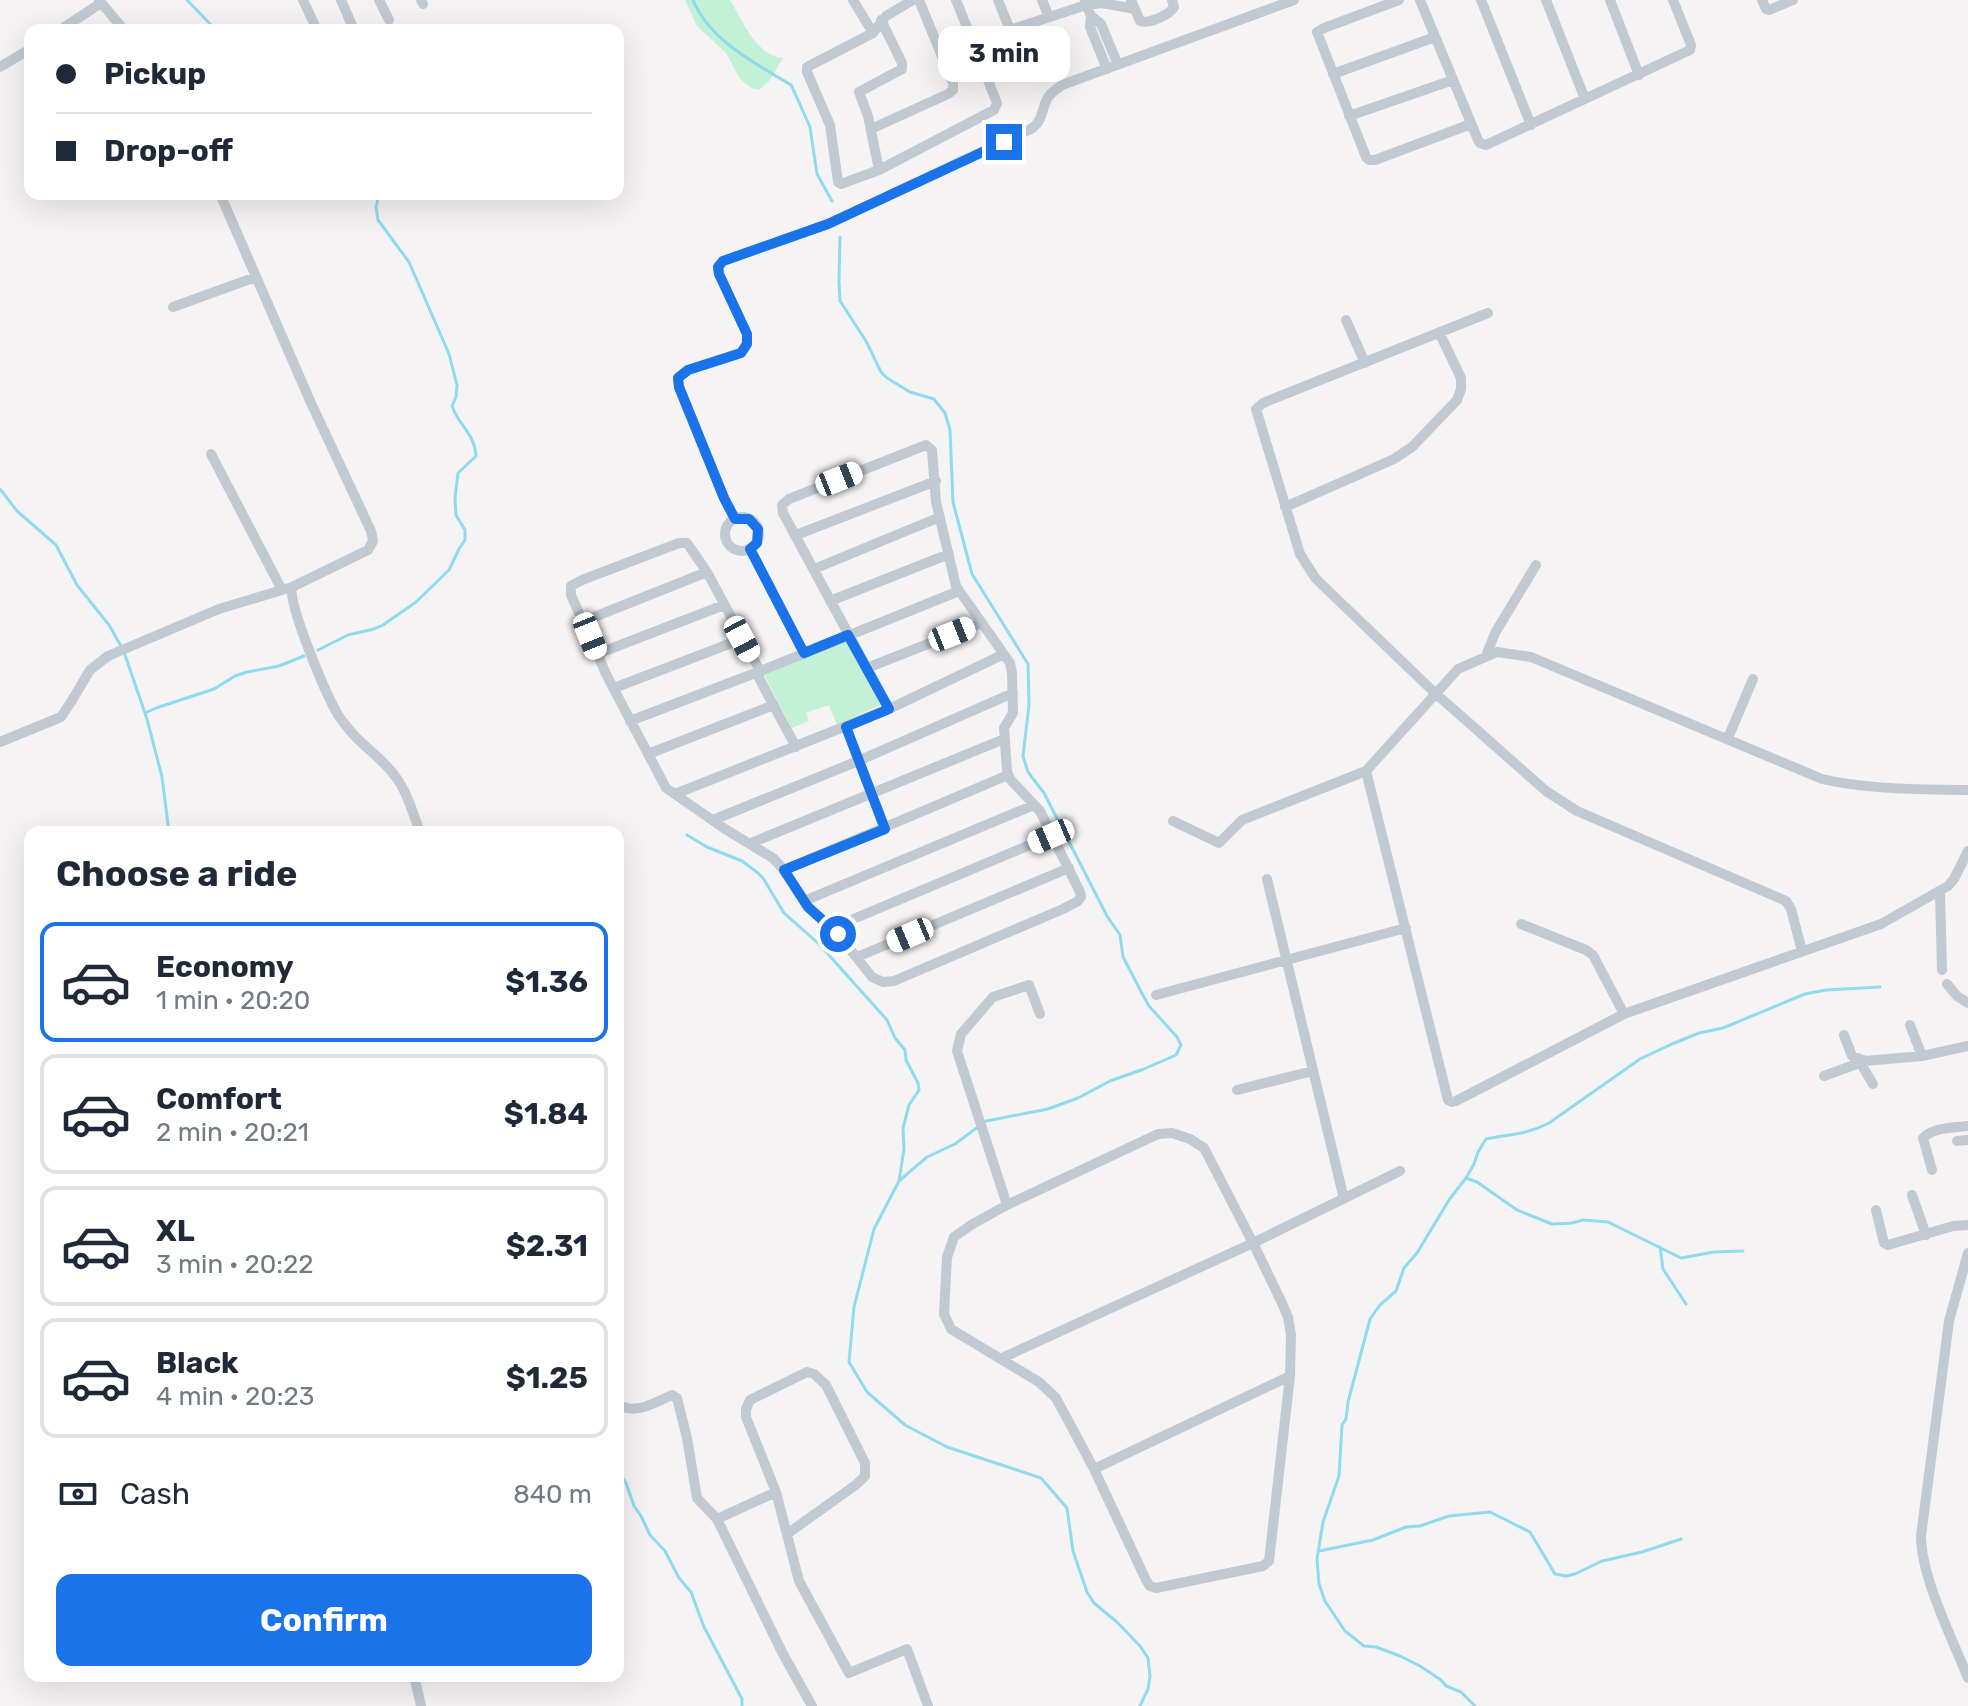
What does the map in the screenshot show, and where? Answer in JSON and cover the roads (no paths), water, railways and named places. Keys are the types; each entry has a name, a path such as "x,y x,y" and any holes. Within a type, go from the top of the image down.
{"street":[{"path":"303,0 314,24"},
{"path":"341,0 351,24"},
{"path":"379,0 389,20"},
{"path":"853,0 873,33"},
{"path":"871,129 953,90 953,83 916,0 881,20 873,33 807,67 830,125 838,182 844,183 879,170 994,110 997,103 956,0"},
{"path":"985,73 1021,57 998,0"},
{"path":"1042,0 1049,17"},
{"path":"1010,30 1085,2 1133,4 1140,21 1146,22 1173,10 1172,0"},
{"path":"735,519 679,387 678,378 688,370 741,353 747,344 747,334 719,274 718,267 723,261 828,224 1031,129 1038,125 1046,101 1062,85 1294,0"},
{"path":"1399,0 1318,30 1318,38 1366,157 1372,161 1471,124"},
{"path":"1420,0 1471,124 1483,145 1690,50 1691,45 1673,0"},
{"path":"1481,0 1531,125"},
{"path":"1546,0 1585,99"},
{"path":"1610,0 1639,75"},
{"path":"1762,0 1769,10 1793,0"},
{"path":"69,24 100,2 119,24"},
{"path":"1085,2 1091,16 1090,27 1113,67"},
{"path":"879,170 871,129 859,92 902,69 881,20"},
{"path":"1333,74 1435,37"},
{"path":"0,67 24,53"},
{"path":"1349,116 1453,80"},
{"path":"0,742 61,717 97,662 219,609 287,588 368,550 373,541 223,200"},
{"path":"173,307 256,277"},
{"path":"1488,313 1263,403 1256,409 1300,554 1316,579 1435,693 1546,791 1577,811 1786,901 1802,951"},
{"path":"1346,320 1365,363"},
{"path":"1285,507 1394,459 1412,447 1457,400 1461,378 1440,334"},
{"path":"796,747 759,678 758,667 707,572 687,543 679,543 571,586 571,595 597,654 664,785 773,858 808,907 832,928 872,977 883,982 894,981 1049,915 1081,897 1040,811 1008,775 1004,725 1013,713 1010,663 956,586 936,502 932,450 926,445 789,499 782,505 783,513 889,709"},
{"path":"211,454 287,588 338,714 352,733 398,779 418,826"},
{"path":"796,535 936,481"},
{"path":"814,569 940,517"},
{"path":"735,519 749,519 756,525 759,538 750,549 734,550 726,542 725,531 735,519"},
{"path":"750,549 804,653"},
{"path":"830,601 949,554"},
{"path":"1486,656 1495,633 1536,565"},
{"path":"584,621 707,572"},
{"path":"630,721 959,591"},
{"path":"597,654 724,605"},
{"path":"867,668 981,623"},
{"path":"614,688 742,639"},
{"path":"1173,821 1219,843 1242,820 1366,771 1458,669 1497,652 1531,657 1827,780 1901,789 1968,790"},
{"path":"675,794 889,709 1002,655"},
{"path":"1728,738 1753,679"},
{"path":"713,820 1013,693"},
{"path":"648,754 774,705"},
{"path":"846,727 885,829"},
{"path":"751,843 1004,739"},
{"path":"1366,771 1448,1100 1452,1102 1624,1014 1881,924 1940,892 1954,879 1968,851"},
{"path":"784,870 1008,775"},
{"path":"804,901 1034,805"},
{"path":"832,928 1051,836"},
{"path":"857,957 1069,868"},
{"path":"1267,879 1344,1199"},
{"path":"1940,892 1942,970"},
{"path":"1521,924 1593,955 1624,1014"},
{"path":"1156,995 1406,928"},
{"path":"1947,984 1968,1003"},
{"path":"1007,1205 957,1051 961,1034 993,997 1029,985 1040,1014"},
{"path":"1910,1025 1922,1056"},
{"path":"1844,1035 1852,1056 1863,1062 1873,1084"},
{"path":"1824,1076 1863,1062 1922,1056 1968,1046"},
{"path":"1237,1090 1313,1071"},
{"path":"1932,1170 1923,1138 1925,1135 1968,1126"},
{"path":"1172,1133 1204,1148 1288,1317 1291,1335 1290,1376 1269,1561 1263,1566 1156,1588 1150,1586 1056,1398 1039,1382 951,1329 944,1314 947,1257 954,1237 1007,1205 1158,1134 1172,1133"},
{"path":"1002,1358 1253,1243 1400,1171"},
{"path":"1912,1195 1926,1235"},
{"path":"1876,1210 1884,1243 1888,1245 1953,1226 1968,1225"},
{"path":"1968,1253 1949,1321 1921,1536 1921,1551 1927,1573 1968,1678"},
{"path":"787,1534 865,1476 865,1463 826,1385 807,1372 750,1400 746,1409 746,1417 776,1492 799,1581 849,1673 907,1649 928,1706"},
{"path":"1094,1469 1290,1376"},
{"path":"624,1408 637,1409 672,1395 677,1398 697,1498 717,1519 812,1706"},
{"path":"717,1519 776,1492"},
{"path":"415,1682 421,1706"}],"waterway":[{"path":"187,0 210,24"},
{"path":"693,0 701,15 722,39 791,85 810,127 817,174 832,201"},
{"path":"318,650 348,635 383,625 416,602 449,570 465,540 465,530 456,515 455,498 458,473 476,456 475,448 452,406 457,385 449,354 409,262 378,220 378,200"},
{"path":"840,237 840,301 866,341 881,372 910,392 934,399 945,413 950,430 953,502 972,574 1028,664 1029,705 1023,756 1028,772 1044,793 1107,916 1120,935 1123,957 1149,1006 1181,1045 1176,1055 1110,1081 1078,1098 1048,1109 986,1121 955,1144 927,1157 899,1181 874,1229 854,1307 849,1362 867,1392 905,1425 947,1447 1041,1478 1067,1508 1073,1551 1087,1592 1148,1658 1148,1689 1140,1706"},
{"path":"0,489 17,511 56,545 77,585 109,625 121,646"},
{"path":"124,652 147,719 162,777 168,826"},
{"path":"145,713 214,689 235,676 279,666 304,656"},
{"path":"687,835 742,861 758,873 784,913 819,944 887,1020 895,1038 905,1050 919,1090 909,1105 903,1128 904,1149 899,1181"},
{"path":"1475,1706 1461,1692 1446,1686 1420,1666 1376,1647 1364,1646 1345,1631 1325,1601 1319,1584 1317,1559 1323,1522 1339,1476 1342,1425 1370,1319 1396,1291 1404,1268 1466,1178 1486,1139 1541,1127 1640,1059 1699,1033 1723,1028 1805,994 1880,987"},
{"path":"1466,1178 1477,1182 1517,1210 1552,1224 1583,1220 1608,1222 1681,1258 1743,1251"},
{"path":"1660,1247 1663,1269 1686,1304"},
{"path":"624,1480 650,1535 665,1551 679,1578 691,1592 704,1627 742,1699 742,1706"},
{"path":"1319,1551 1373,1540 1406,1527 1420,1526 1449,1516 1490,1512 1530,1532 1555,1574 1566,1576 1602,1561 1681,1539"}]}
